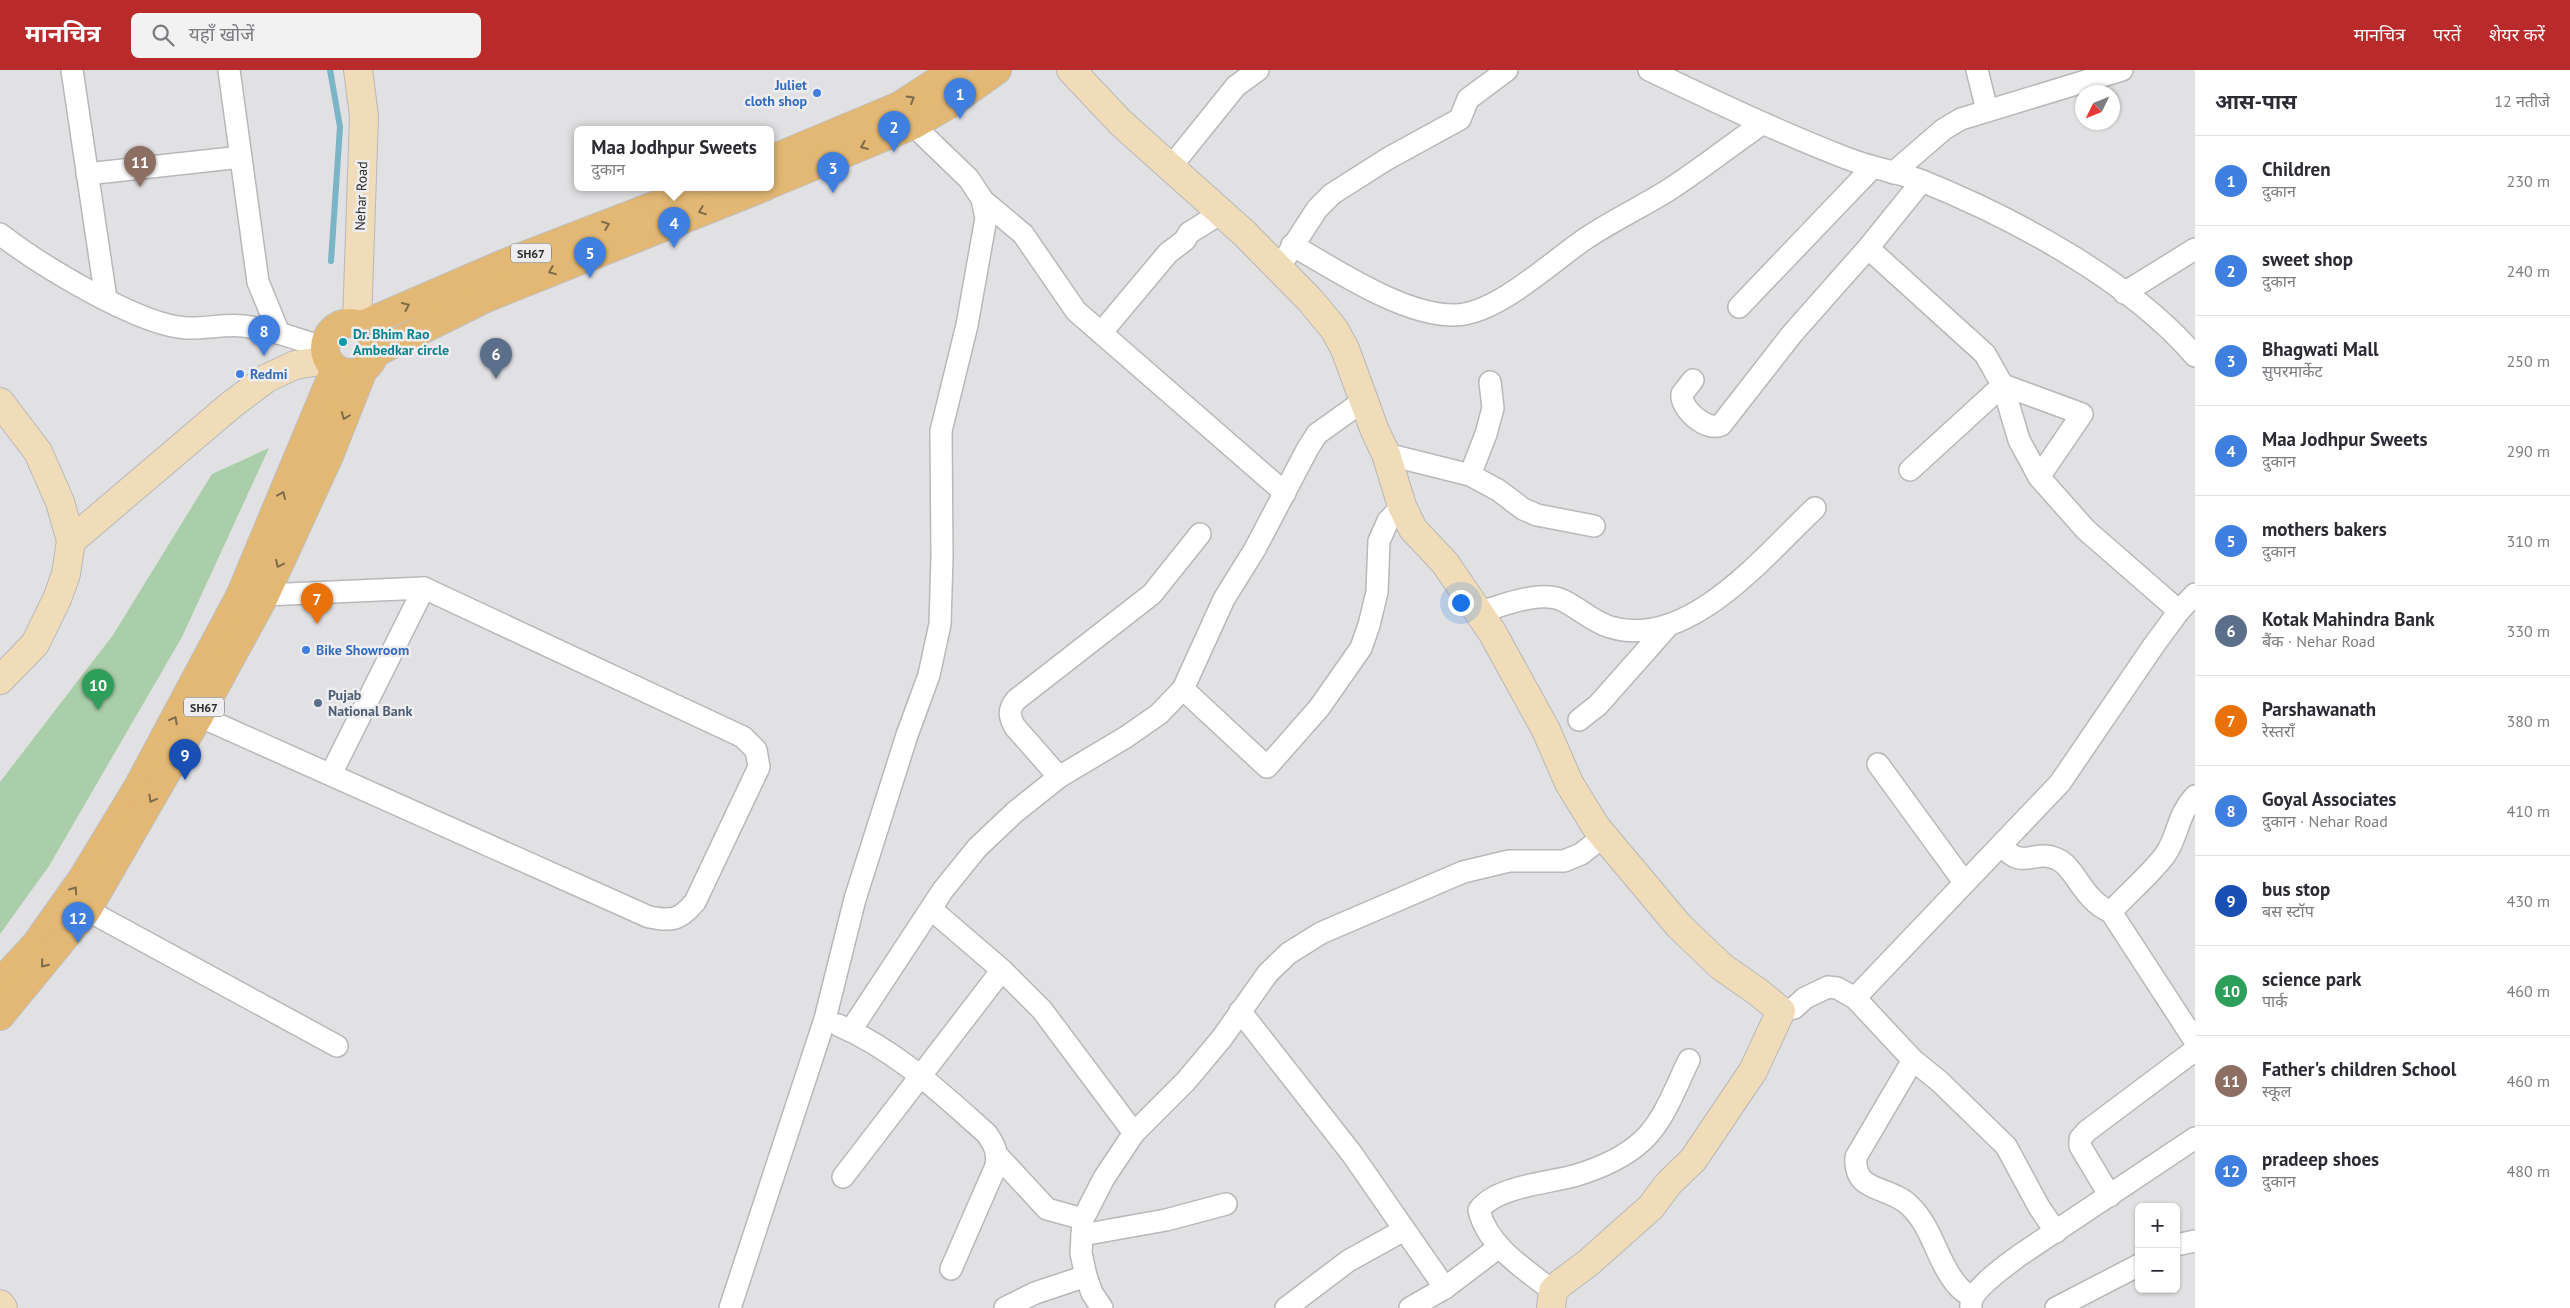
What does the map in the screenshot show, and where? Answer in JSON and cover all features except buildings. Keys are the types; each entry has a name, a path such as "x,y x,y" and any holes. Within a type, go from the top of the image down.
{"main road":[{"path":"774,158 899,106 955,70"},
{"path":"774,182 913,126 948,105 997,70"},
{"name":"SH67","path":"328,359 344,373 354,374 369,362 486,298 644,222 696,191"},
{"name":"SH67","path":"0,983 46,930 82,879 138,787 240,596 328,359 326,337 334,328 345,323 359,324 503,264 750,191"},
{"path":"359,324 370,332 375,342 369,362"},
{"name":"SH67","path":"0,1016 87,910 199,716 265,595 330,456 369,362"}],"street":[{"path":"72,70 106,299"},
{"path":"229,70 258,282 279,333"},
{"name":"Nehar Road","path":"358,70 364,116 359,324"},
{"path":"1071,70 1121,123 1279,268 1334,329 1345,349 1363,401 1386,454 1402,506 1413,529 1445,563 1479,612 1546,730 1569,783 1604,836 1679,926 1722,966 1781,1011"},
{"path":"1170,168 1240,78 1258,70"},
{"path":"1279,268 1292,245 1317,209 1332,194 1387,159 1460,119 1468,99 1507,70"},
{"path":"1649,70 1763,123 1873,168 1922,181 2014,224 2099,274 2150,313 2195,356"},
{"path":"1977,70 1987,110"},
{"path":"1894,173 1944,129 1961,119 2122,70"},
{"path":"1292,245 1363,286 1412,306 1448,314 1465,313 1501,298 1521,286 1587,238 1668,190 1763,123"},
{"path":"913,126 969,179 982,199 986,218"},
{"path":"87,174 241,157"},
{"path":"1739,308 1873,168"},
{"path":"1693,380 1682,394 1685,406 1706,425 1712,427 1722,426 1792,334 1868,248 1922,181"},
{"path":"730,1308 825,1019 855,899 907,735 929,675 940,624 942,557 941,431 967,325 986,218 986,203 1024,234 1076,311 1285,493"},
{"path":"1101,333 1168,253 1185,240 1189,233 1221,213"},
{"path":"0,234 106,299 146,318 185,328 242,326 279,333 328,359"},
{"path":"1868,248 1985,354 2003,385 2019,440 2039,477 2086,530 2179,611"},
{"path":"2124,293 2195,249"},
{"path":"70,541 231,405 267,378 294,365 328,359"},
{"path":"1470,475 1486,434 1493,408 1490,382"},
{"path":"1910,470 2003,385"},
{"path":"2003,385 2082,414 2039,477"},
{"path":"851,1030 931,909 977,848 1015,812 1059,777 1126,738 1159,714 1183,689 1224,599 1255,549 1317,434 1363,401"},
{"path":"0,402 38,452 60,502 70,541 66,574 57,599 35,644 0,680"},
{"path":"1386,454 1470,475 1498,490 1523,509 1537,516 1594,526"},
{"path":"1183,689 1267,768 1319,708 1361,648 1369,625 1376,592 1379,541 1388,522 1402,506"},
{"path":"1479,612 1533,598 1555,597 1600,624 1613,628 1649,631 1668,626 1695,614 1721,596 1814,508"},
{"path":"1059,777 1015,727 1010,718 1010,708 1016,700 1081,647 1152,594 1200,534"},
{"path":"199,716 649,917 668,920 684,916 695,902 759,767 756,750 743,737 424,588 265,595"},
{"path":"331,774 424,588"},
{"path":"1855,998 2065,777 2179,611 2195,594"},
{"path":"1579,720 1598,705 1668,626"},
{"path":"1878,764 1964,882"},
{"path":"2111,912 2165,854 2174,839 2185,807 2195,796"},
{"path":"1102,1308 1092,1293 1081,1253 1082,1227 1104,1178 1134,1133 1186,1081 1222,1038 1268,973 1289,953 1321,933 1463,872 1510,861 1564,861 1581,854 1604,836"},
{"path":"2002,845 2009,854 2019,859 2046,856 2057,859 2066,866 2088,897 2098,906 2111,912 2195,1041"},
{"path":"931,909 1002,970 1042,1010 1134,1133"},
{"path":"87,910 337,1046"},
{"path":"843,1177 1002,970"},
{"path":"1781,1011 1794,1008 1805,998 1828,987 1836,988 1855,998 1913,1060 1939,1081 2006,1146 2039,1207 2056,1232"},
{"path":"1240,1011 1352,1154 1445,1288"},
{"path":"1689,1060 1659,1119 1642,1141 1614,1161 1578,1174 1503,1193 1486,1201 1479,1210 1482,1222 1499,1247 1552,1299 1651,1207 1669,1183 1693,1160 1753,1071 1781,1011"},
{"path":"825,1019 851,1030 922,1076 987,1134 996,1146 998,1155 1047,1209 1082,1227 1166,1220 1226,1204"},
{"path":"2110,1196 2080,1146 2080,1139 2087,1130 2195,1050"},
{"path":"1913,1060 1856,1157 1854,1171 1862,1181 1905,1200 1921,1216 1957,1285 1972,1303 2015,1260 2195,1138"},
{"path":"952,1269 979,1209 998,1155"},
{"path":"1286,1308 1348,1261 1404,1230"},
{"path":"2180,1244 2195,1241"},
{"path":"1410,1308 1445,1288 1499,1247"},
{"path":"2056,1308 2135,1267"},
{"path":"1005,1308 1035,1293 1086,1276"},
{"path":"0,1304 3,1308"}],"green space":[{"path":"269,448 182,637 49,866 0,934 0,782 113,635 212,474"}],"waterway":[{"path":"330,70 340,127 331,261"}],"place":[{"name":"Juliet cloth shop","path":"817,93"},
{"name":"Children","path":"960,119"},
{"name":"sweet shop","path":"894,152"},
{"name":"Father's children School","path":"140,187"},
{"name":"Bhagwati Mall","path":"833,193"},
{"name":"Maa Jodhpur Sweets","path":"674,248"},
{"name":"mothers bakers","path":"590,278"},
{"name":"Dr. Bhim Rao Ambedkar circle","path":"343,342"},
{"name":"Goyal Associates","path":"264,356"},
{"name":"Redmi","path":"240,374"},
{"name":"Kotak Mahindra Bank","path":"496,379"},
{"name":"Parshawanath","path":"317,624"},
{"name":"Bike Showroom","path":"306,650"},
{"name":"Pujab National Bank","path":"318,703"},
{"name":"science park","path":"98,710"},
{"name":"bus stop","path":"185,780"},
{"name":"pradeep shoes","path":"78,943"}]}
